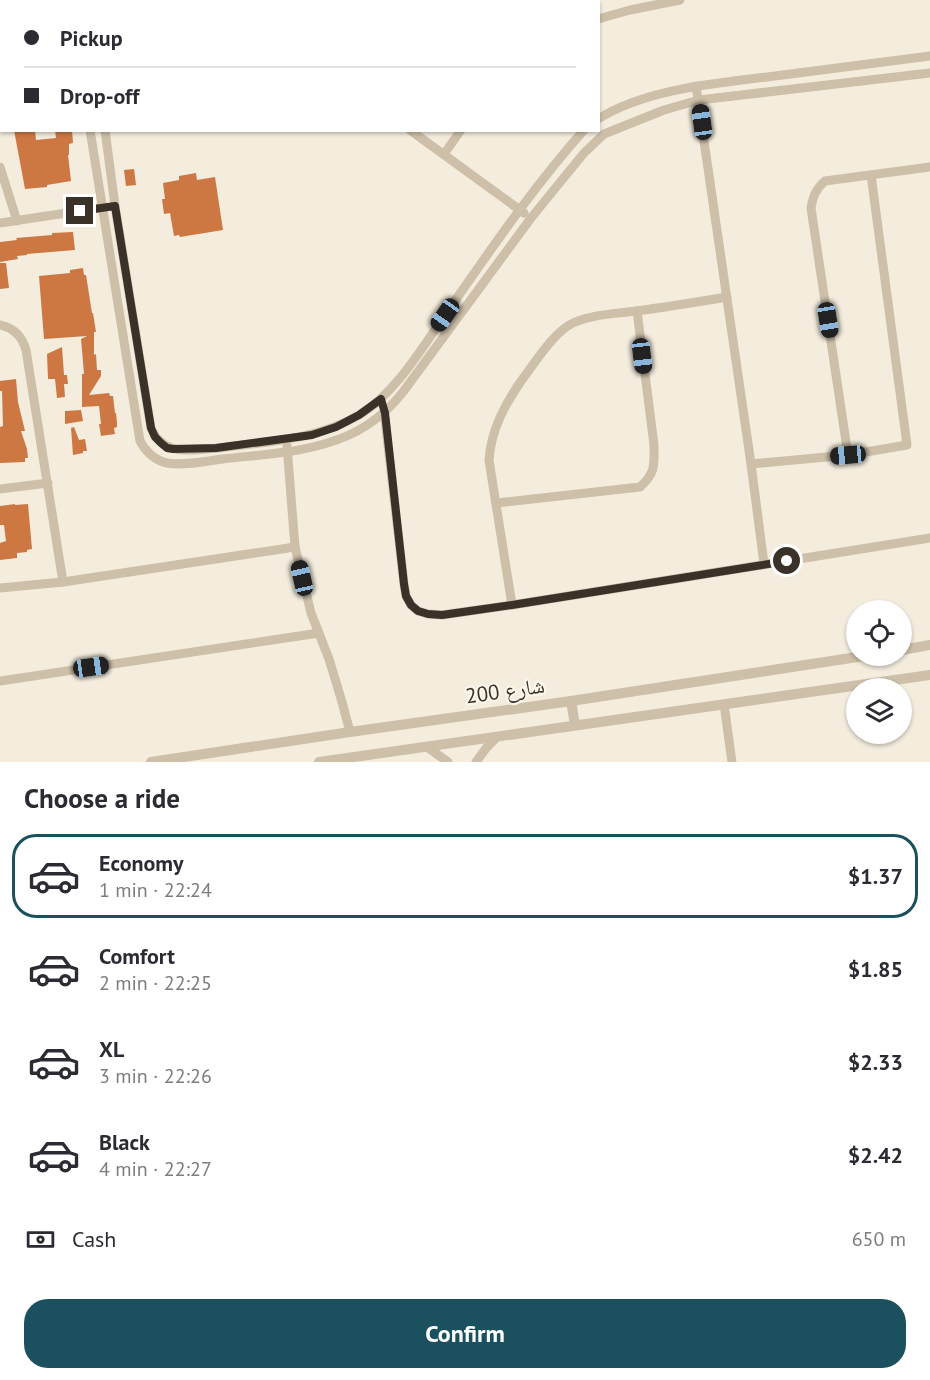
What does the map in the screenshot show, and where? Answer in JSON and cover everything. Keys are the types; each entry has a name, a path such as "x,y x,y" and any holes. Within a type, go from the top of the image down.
{"street":[{"path":"600,19 630,10 680,0"},
{"path":"600,118 611,111 641,100 696,86 930,56"},
{"path":"90,132 140,441 150,455 161,461 170,464 191,463 288,452 325,443 350,435 385,413 403,392 531,218 584,153 604,134 664,110 699,100 930,74"},
{"path":"696,86 764,564"},
{"path":"105,132 148,412 155,437 167,448 181,450 216,448 312,435 336,427 359,415 381,399 420,350 519,209 582,132"},
{"path":"413,132 531,218"},
{"path":"444,154 460,132"},
{"path":"0,167 16,221"},
{"path":"848,455 811,208 812,198 825,181 930,167"},
{"path":"751,464 848,455 907,445 871,176"},
{"path":"0,223 115,206"},
{"path":"512,605 489,460 490,445 502,412 512,393 544,350 558,334 573,323 603,314 727,297"},
{"path":"496,503 640,487 651,478 654,445 637,311"},
{"path":"0,325 9,327 18,333 26,350 63,582"},
{"path":"381,399 385,413 406,596 418,611 428,614 442,615 512,605 930,538"},
{"path":"286,439 295,547 306,594 350,732"},
{"path":"0,489 48,483"},
{"path":"0,588 63,582 295,547"},
{"path":"0,681 319,633"},
{"path":"912,648 930,645"},
{"name":"شارع 200","path":"151,762 221,757 350,732 846,659"},
{"name":"شارع 200","path":"319,762 930,675"},
{"path":"571,701 575,725"},
{"path":"724,704 732,762"},
{"path":"476,762 497,737"},
{"path":"427,747 448,762"}],"building":[{"path":"14,132 35,132 36,140 56,138 55,132 72,132 73,143 69,144 68,155 71,181 25,189"},
{"path":"134,169 136,185 126,186 124,170"},
{"path":"196,173 197,180 215,177 223,230 174,236 170,213 164,214 163,183 179,180 179,176"},
{"path":"73,232 75,250 27,254 17,256 18,259 0,262 0,242 17,240 16,238 52,235 52,233"},
{"path":"0,263 6,263 9,288 0,289"},
{"path":"83,268 96,332 94,332 94,355 96,354 97,370 101,370 101,376 89,395 109,393 113,396 117,423 117,427 114,428 115,434 101,436 99,406 82,407 82,374 84,374 81,339 87,336 44,339 39,276 70,273 70,270"},
{"path":"62,347 64,375 67,375 68,384 64,384 65,397 57,398 55,379 48,379 47,354"},
{"path":"16,379 18,402 25,431 21,431 28,458 25,458 25,462 0,463 0,427 3,426 0,381"},
{"path":"81,410 83,421 65,424 65,411"},
{"path":"74,427 79,440 85,439 87,451 73,455 71,428"},
{"path":"28,504 32,549 17,553 17,558 0,560 0,543 6,541 4,525 0,525 0,506"}],"route":[{"path":"80,211 115,206 151,428 155,437 167,448 181,450 216,448 312,435 336,427 359,415 381,399 385,413 406,596 418,611 442,615 787,561"}]}
